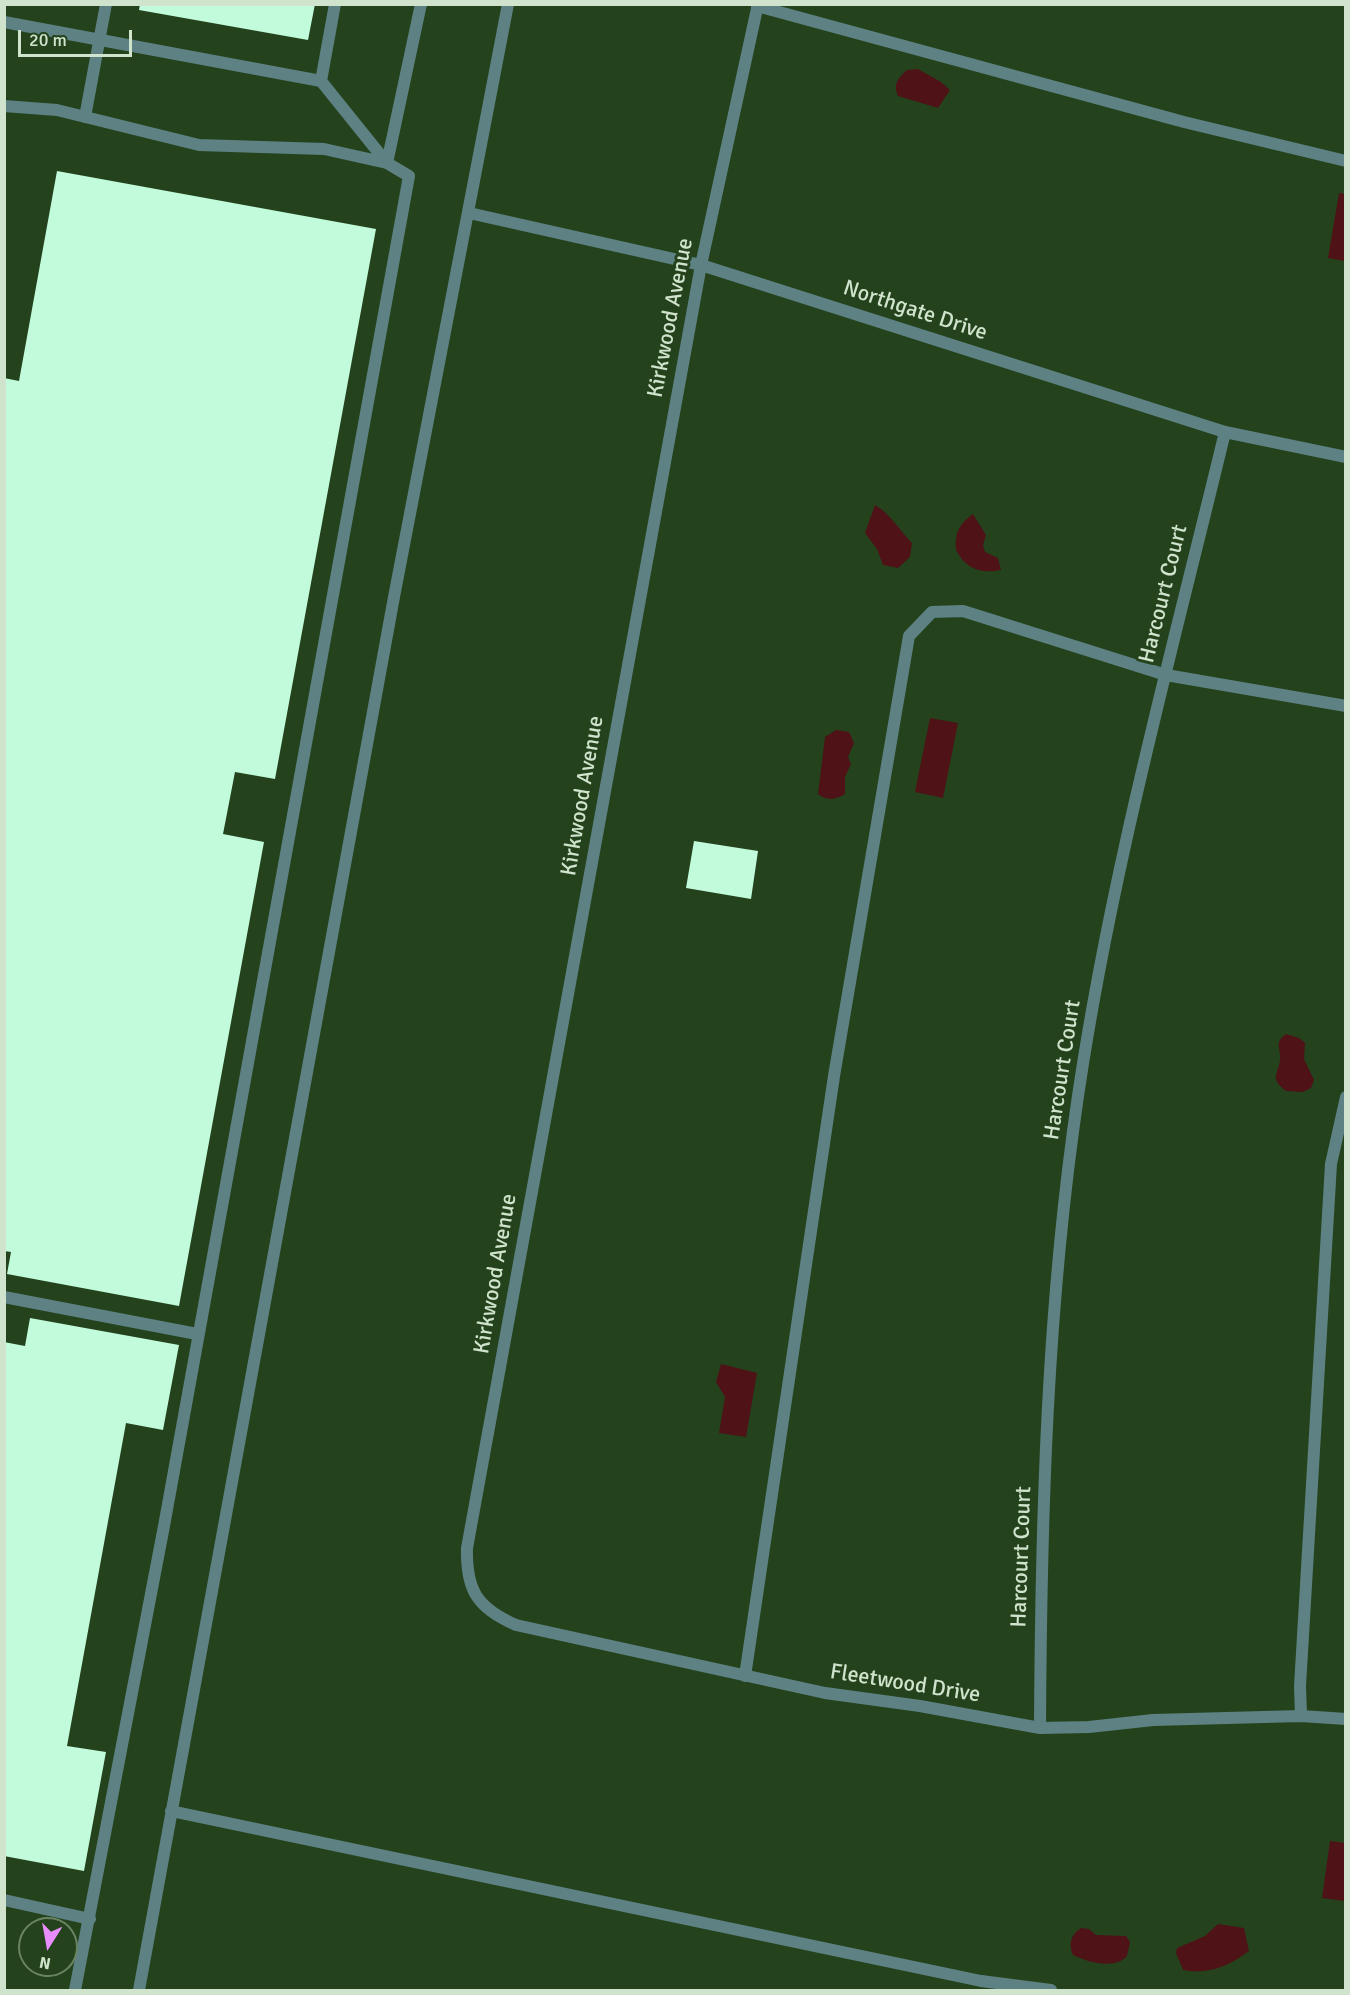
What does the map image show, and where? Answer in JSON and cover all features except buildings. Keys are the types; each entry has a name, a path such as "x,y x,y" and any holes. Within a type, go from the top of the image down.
{"street":[{"path":"85,117 106,4"},
{"path":"321,81 334,4"},
{"path":"387,163 421,4"},
{"path":"139,1990 392,609 508,4"},
{"path":"758,5 1173,118 1346,161"},
{"name":"Kirkwood Avenue","path":"475,1595 466,1574 467,1548 701,265 758,5"},
{"path":"4,22 321,81 387,163"},
{"path":"4,106 57,110 199,145 324,150 387,163 409,176 90,1919 75,1990"},
{"name":"Northgate Drive","path":"469,213 701,265 1225,432 1346,457"},
{"name":"Harcourt Court","path":"1040,1728 1047,1419 1057,1278 1077,1096 1116,885 1225,432"},
{"path":"745,1676 834,1076 909,636 932,612 963,611 1166,675 1346,706"},
{"path":"1300,1716 1329,1188 1331,1164 1346,1097"},
{"path":"4,1297 197,1334"},
{"name":"Fleetwood Drive","path":"475,1595 494,1615 516,1625 825,1693 920,1706 1040,1728 1089,1727 1154,1720 1300,1716 1346,1719"},
{"path":"171,1811 981,1981 1051,1990"},
{"path":"4,1900 90,1919"}],"shaded area":[{"path":"918,69 950,90 938,108 898,96 896,85 899,79 907,70"},
{"path":"1339,193 1345,194 1345,261 1328,258"},
{"path":"875,505 890,517 912,543 910,557 898,568 883,565 877,549 865,533"},
{"path":"973,514 986,535 983,545 985,552 998,558 1001,570 974,569 964,562 956,550 959,529"},
{"path":"930,718 958,723 943,798 915,792"},
{"path":"836,730 849,732 854,743 848,757 851,764 845,777 845,794 838,798 828,799 818,794 825,737"},
{"path":"1286,1034 1299,1038 1305,1043 1304,1059 1314,1080 1311,1088 1303,1092 1286,1091 1276,1080 1280,1061 1279,1043"},
{"path":"721,1364 757,1373 746,1437 719,1433 725,1397 716,1382"},
{"path":"1330,1841 1345,1843 1345,1901 1322,1898"},
{"path":"1218,1924 1244,1928 1249,1951 1218,1968 1201,1971 1183,1970 1176,1953 1177,1948 1205,1936"},
{"path":"1081,1928 1089,1929 1096,1935 1126,1936 1130,1942 1127,1956 1108,1964 1073,1955 1071,1940"}]}
